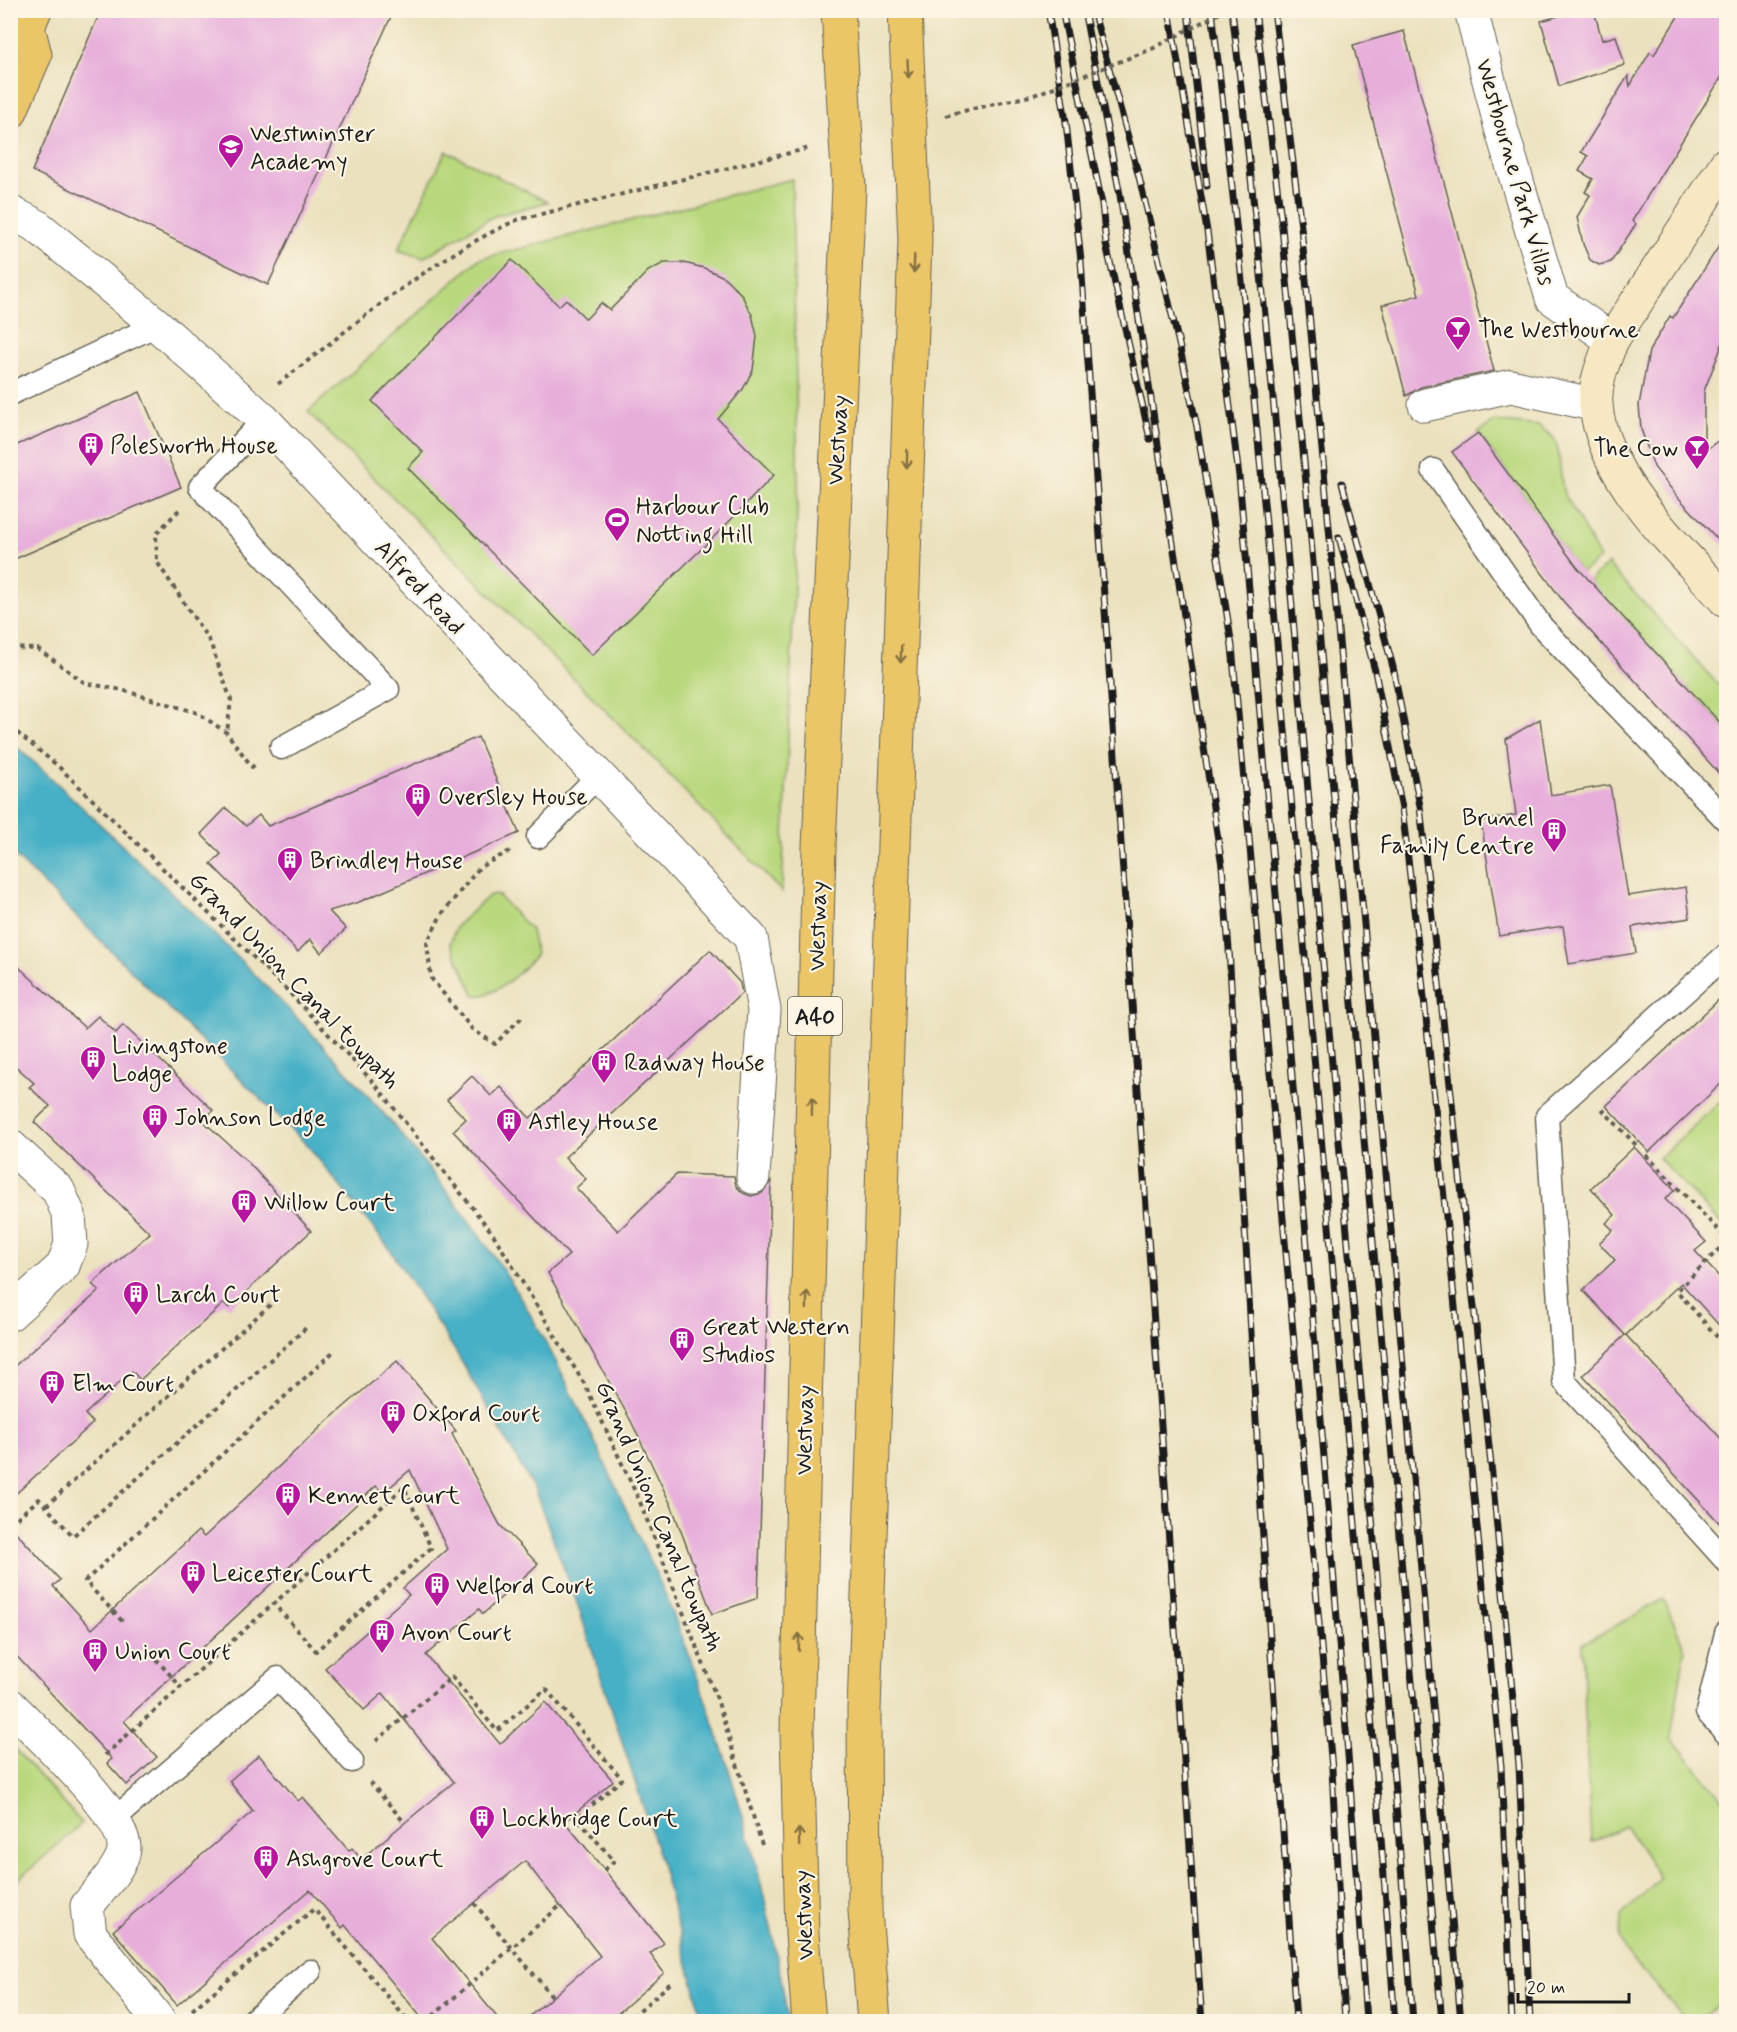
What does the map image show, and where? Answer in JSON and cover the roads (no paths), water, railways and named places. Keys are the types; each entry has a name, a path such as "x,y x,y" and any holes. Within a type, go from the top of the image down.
{"main road":[{"name":"Westway","path":"809,2022 802,1934 797,1730 819,847 849,187 838,10"},
{"path":"874,2022 865,1911 864,1710 915,240 905,10"},
{"path":"10,113 35,55 24,22"}],"street":[{"name":"Westbourne Park Villas","path":"1471,10 1501,128 1552,298 1612,340"},
{"path":"1726,164 1612,340 1599,371 1596,405 1605,440 1628,490 1726,601"},
{"name":"Alfred Road","path":"10,212 38,226 157,325 253,412 751,938 764,1011 753,1177"},
{"path":"1425,405 1511,386 1596,405"},
{"path":"10,1146 58,1190 69,1215 71,1244 63,1266 10,1314"},
{"path":"10,1705 80,1777 113,1820 124,1848 119,1863 87,1906 90,1934 160,2022"}],"lane":[{"path":"10,394 157,325"},
{"path":"253,412 200,488 388,689 281,748"},
{"path":"1433,470 1542,627 1726,820"},
{"path":"538,837 598,776"},
{"path":"1726,955 1547,1116 1564,1381 1726,1561"},
{"path":"1726,1633 1707,1712 1726,1733"},
{"path":"113,1820 278,1677 352,1761"},
{"path":"251,2022 310,1971"}],"water":[{"path":"11,742 164,885 337,1060 442,1186 509,1279 572,1395 654,1570 687,1650 724,1754 755,1860 768,1913 788,2021 703,2021 660,1859 578,1606 535,1491 456,1352 389,1248 308,1146 11,852"}],"railway":[{"path":"1048,10 1066,122 1081,261 1202,2022"},
{"path":"1062,10 1102,204 1106,244 1150,439"},
{"path":"1084,10 1120,195 1222,866 1229,949 1261,1507 1296,2022"},
{"path":"1093,10 1139,177 1179,344 1197,427 1232,646 1332,1769 1345,2022"},
{"path":"1169,10 1207,231 1239,476 1306,1234 1349,1767 1366,2022"},
{"path":"1188,10 1207,186"},
{"path":"1212,10 1240,258 1276,629 1354,1511 1395,2022"},
{"path":"1232,10 1258,242 1291,591 1413,2022"},
{"path":"1255,10 1282,227 1305,472 1442,2022"},
{"path":"1274,10 1301,227 1324,471 1461,2022"},
{"path":"1342,483 1393,667 1420,806 1492,1474 1519,1765 1530,2022"},
{"path":"1339,537 1375,671 1402,808 1422,978 1501,1766 1512,2022"}],"place":[{"name":"Westminster Academy","path":"231,170"},
{"name":"The Westbourne","path":"1458,352"},
{"name":"Polesworth House","path":"91,468"},
{"name":"The Cow","path":"1697,471"},
{"name":"Harbour Club Notting Hill","path":"617,543"},
{"name":"Oversley House","path":"418,819"},
{"name":"Brunel Family Centre","path":"1554,854"},
{"name":"Brindley House","path":"290,883"},
{"name":"Livingstone Lodge","path":"93,1082"},
{"name":"Radway House","path":"604,1085"},
{"name":"Johnson Lodge","path":"155,1140"},
{"name":"Astley House","path":"509,1144"},
{"name":"Willow Court","path":"244,1225"},
{"name":"Larch Court","path":"136,1317"},
{"name":"Great Western Studios","path":"682,1363"},
{"name":"Elm Court","path":"52,1406"},
{"name":"Oxford Court","path":"393,1436"},
{"name":"Kennet Court","path":"288,1518"},
{"name":"Leicester Court","path":"193,1596"},
{"name":"Welford Court","path":"437,1608"},
{"name":"Avon Court","path":"382,1655"},
{"name":"Union Court","path":"95,1674"},
{"name":"Lockbridge Court","path":"482,1841"},
{"name":"Ashgrove Court","path":"266,1881"}]}
